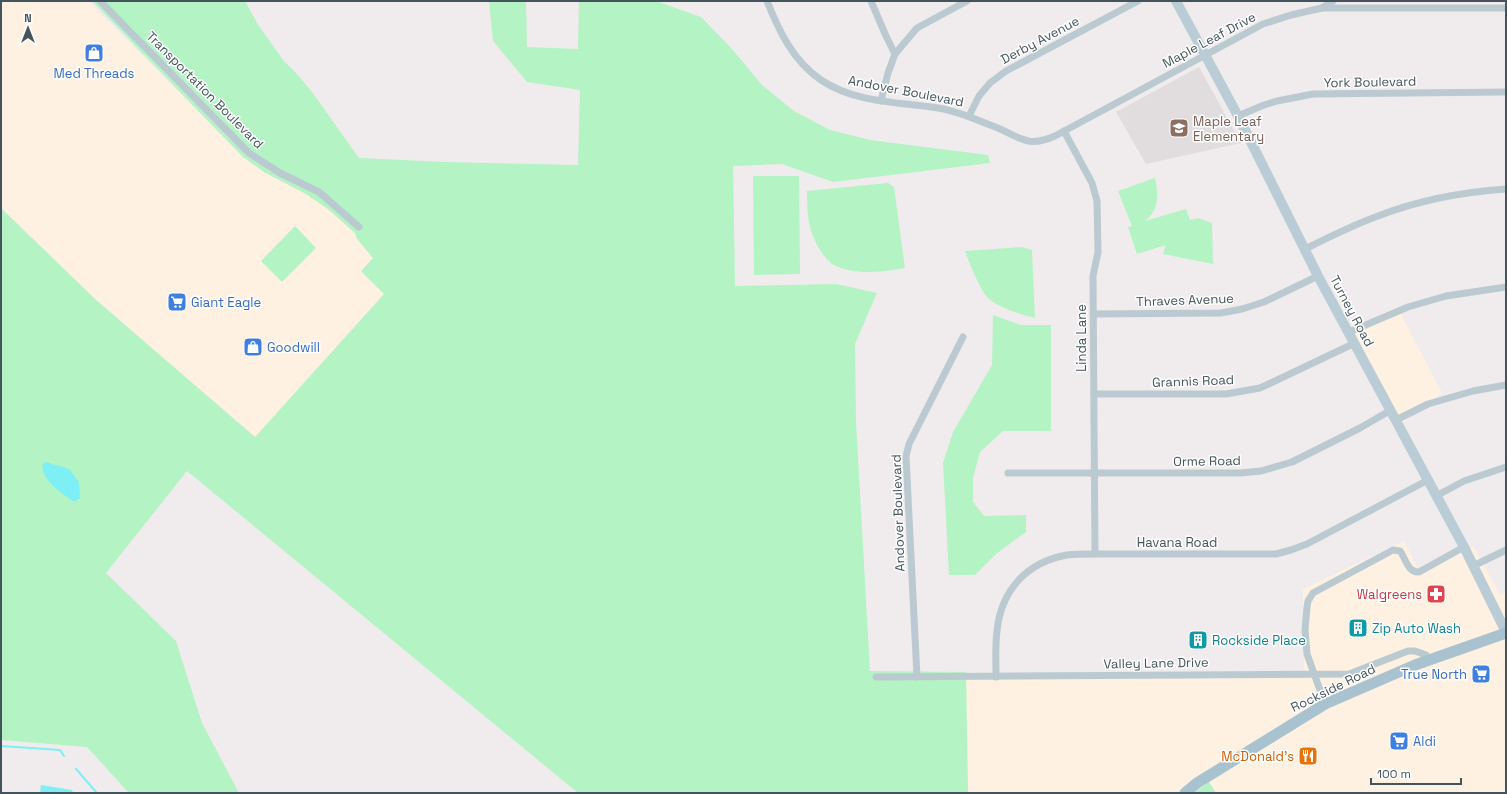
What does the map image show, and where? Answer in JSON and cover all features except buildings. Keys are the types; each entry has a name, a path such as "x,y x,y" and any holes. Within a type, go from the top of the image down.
{"main road":[{"name":"Turney Road","path":"1176,1 1238,116 1306,249 1318,276 1464,547 1506,632"},
{"name":"Rockside Road","path":"1185,793 1197,783 1325,704 1428,660 1506,632"}],"street":[{"name":"Transportation Boulevard","path":"100,1 218,123 249,152 280,173 319,192 359,227"},
{"path":"871,1 886,36 896,54"},
{"path":"881,101 888,73 896,54 916,28 967,1"},
{"name":"Derby Avenue","path":"970,116 979,96 990,83 1006,71 1138,1"},
{"path":"1322,8 1333,1"},
{"name":"Andover Boulevard","path":"766,2 782,36 800,63 821,80 844,93 881,101 940,108 970,116 1018,138 1033,143"},
{"name":"Maple Leaf Drive","path":"1033,143 1043,141 1064,131 1263,24 1297,13 1322,8 1506,8"},
{"name":"York Boulevard","path":"1238,116 1277,100 1313,94 1506,92"},
{"name":"Linda Lane","path":"1064,131 1092,183 1097,201 1098,252 1093,276 1095,554"},
{"path":"1306,249 1356,225 1400,208 1451,196 1506,189"},
{"name":"Thraves Avenue","path":"1093,314 1222,313 1264,302 1318,276"},
{"path":"1349,332 1408,307 1446,296 1506,287"},
{"name":"Andover Boulevard","path":"917,677 906,456 909,444 963,336"},
{"name":"Grannis Road","path":"1094,394 1226,394 1260,388 1355,343"},
{"path":"1396,420 1428,404 1473,391 1506,385"},
{"name":"Orme Road","path":"1008,473 1240,473 1261,471 1292,462 1360,428 1391,410"},
{"path":"1436,496 1464,481 1506,467"},
{"name":"Havana Road","path":"996,677 997,631 1001,610 1007,595 1017,581 1033,568 1048,560 1068,555 1095,554 1276,554 1307,544 1428,480"},
{"path":"1325,704 1307,654 1305,630 1308,601 1313,593 1393,550 1400,551 1410,569 1419,572 1464,547"},
{"path":"1473,566 1506,550"},
{"name":"Valley Lane Drive","path":"876,677 1352,674 1408,651 1415,651 1426,655 1428,660"}],"shaded area":[{"path":"1,1 88,1 243,157 264,172 306,194 328,209 355,233 357,239 373,258 361,271 384,294 265,438 255,437 95,299 1,208"},
{"name":"Maple Leaf Elementary","path":"1199,67 1241,143 1146,164 1116,112"},
{"path":"1397,307 1442,393 1394,429 1343,331"},
{"path":"1404,541 1421,575 1473,546 1500,595 1506,593 1506,793 1216,793 1209,782 1201,789 1197,783 1185,793 968,793 966,677 1172,675 1172,672 1304,671 1303,589"}],"green space":[{"path":"92,1 245,1 257,23 283,60 312,92 359,158 446,162 578,165 580,90 527,82 493,41 489,1 526,1 527,47 578,49 579,1 656,1 701,17 732,49 762,85 794,111 830,130 870,140 988,155 990,163 833,182 782,164 733,166 735,286 836,284 877,293 855,344 856,422 870,671 966,672 968,793 578,793 187,471 106,573 176,641 202,723 239,793 129,793 87,747 1,740 1,208 95,299 255,437 384,294 361,271 373,258 357,239 355,233 328,209 306,194 264,172 243,157"},
{"path":"753,176 799,176 800,274 754,275"},
{"path":"1155,178 1157,202 1153,212 1145,221 1186,209 1190,220 1198,218 1212,223 1213,264 1163,254 1166,245 1137,254 1128,227 1132,226 1118,191"},
{"path":"888,183 894,187 905,268 878,272 859,272 840,268 832,264 822,253 811,231 807,208 807,191"},
{"path":"295,226 316,248 282,282 261,261"},
{"path":"1022,247 1032,250 1035,318 1017,313 994,303 989,299 972,269 965,251"},
{"path":"993,315 1021,325 1051,325 1051,431 1003,431 980,452 973,478 973,502 984,516 1026,515 1026,532 996,554 975,575 949,575 943,463 953,432 992,365"},
{"path":"1209,782 1216,793 1194,793"}],"water":[{"path":"46,462 69,469 79,482 80,498 74,502 49,482 43,471 42,465"},
{"path":"41,785 72,790 73,793 40,793"}],"waterway":[{"path":"1,746 60,750 64,756"},
{"path":"76,769 97,793"}],"place":[{"name":"Med Threads","path":"94,53"},
{"name":"Maple Leaf Elementary","path":"1179,128"},
{"name":"Giant Eagle","path":"177,302"},
{"name":"Goodwill","path":"253,347"},
{"name":"Walgreens","path":"1436,594"},
{"name":"Zip Auto Wash","path":"1358,628"},
{"name":"Rockside Place","path":"1198,640"},
{"name":"True North","path":"1481,674"},
{"name":"Aldi","path":"1399,741"},
{"name":"McDonald's","path":"1308,756"}]}
